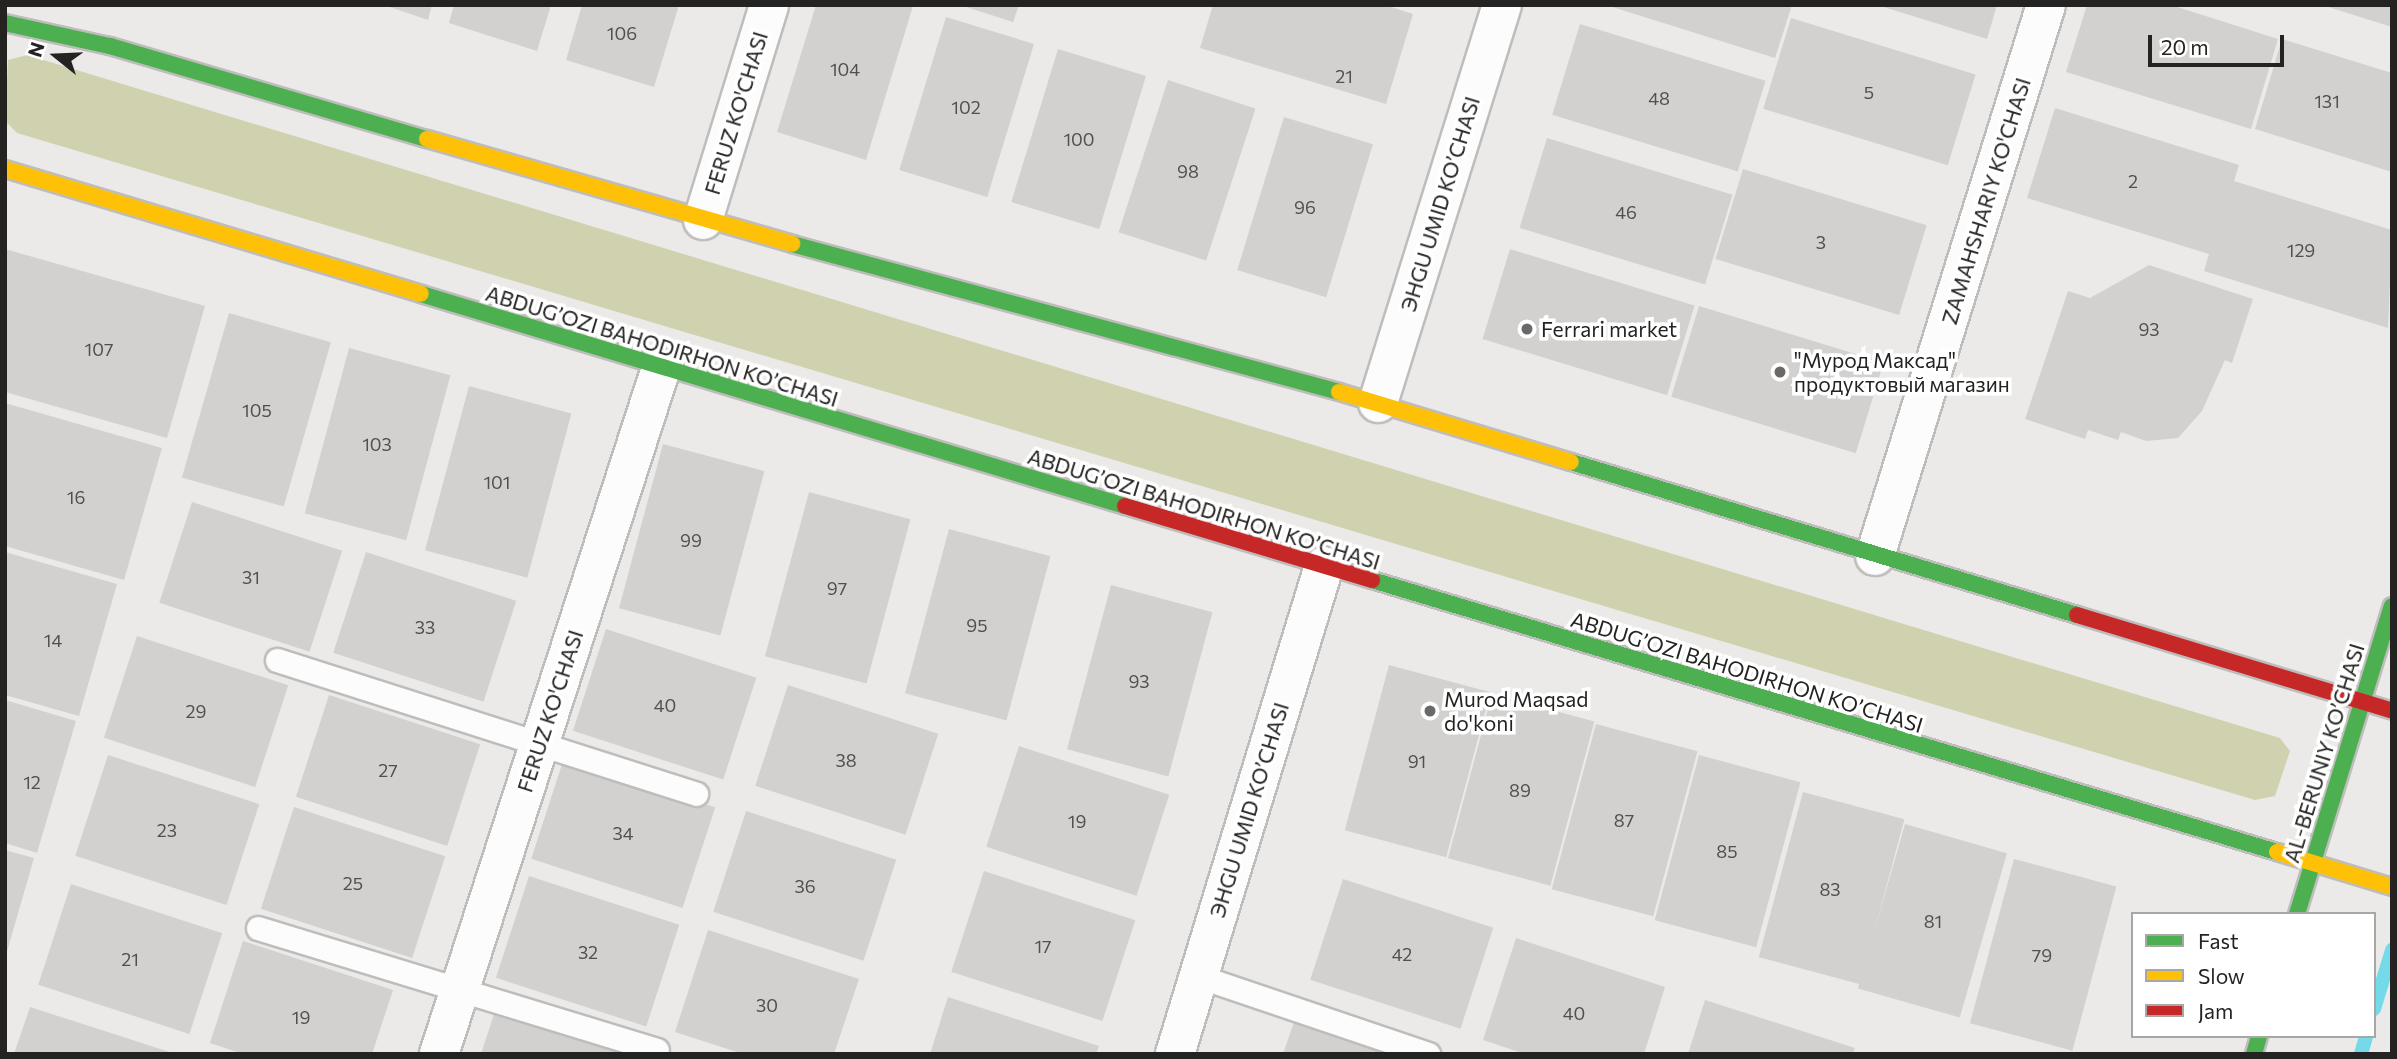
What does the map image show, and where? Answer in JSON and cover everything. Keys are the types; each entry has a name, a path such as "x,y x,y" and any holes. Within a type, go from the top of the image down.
{"main road":[{"path":"5,23 110,46 703,220 1378,403 2392,711"},
{"name":"ABDUG’OZI BAHODIRHON KO’CHASI","path":"5,169 2392,887"},
{"name":"AL-BERUNIY KO’CHASI","path":"2298,912 2392,606"}],"street":[{"name":"FERUZ KO'CHASI","path":"703,220 769,5"},
{"name":"ЭHGU UMID KO’CHASI","path":"1378,403 1502,5"},
{"name":"ZAMAHSHARIY KO'CHASI","path":"1875,556 2046,5"},
{"name":"FERUZ KO'CHASI","path":"439,1054 662,368"},
{"name":"ЭHGU UMID KO’CHASI","path":"1175,1054 1324,566"}],"lane":[{"path":"278,660 696,794"},
{"path":"258,928 657,1050"},
{"path":"1198,976 1428,1054"}],"green space":[{"path":"27,55 2280,738 2290,751 2275,796 2255,800 17,133 5,121 8,60"}],"building":[{"path":"384,5 432,5 428,20"},
{"path":"454,5 551,5 537,51 449,23"},
{"path":"582,5 679,5 654,87 566,60"},
{"path":"816,5 913,6 866,160 777,132"},
{"path":"960,5 1019,5 1013,22"},
{"path":"1213,5 1385,5 1413,14 1386,104 1200,48"},
{"path":"1606,5 1792,5 1775,58"},
{"path":"1877,5 1997,5 1987,39"},
{"path":"2087,5 2171,5 2278,39 2251,129 2066,72"},
{"path":"2392,5 2392,27 2325,6"},
{"path":"946,17 1034,44 987,197 899,170"},
{"path":"1791,18 1976,74 1948,165 1763,109"},
{"path":"1580,24 1766,81 1738,172 1552,115"},
{"path":"2282,39 2392,73 2392,172 2255,129"},
{"path":"1058,49 1146,76 1099,229 1011,202"},
{"path":"1168,80 1255,108 1206,261 1119,232"},
{"path":"2055,108 2239,165 2234,181 2392,230 2388,328 2204,271 2209,254 2027,198"},
{"path":"1284,117 1373,144 1326,297 1237,270"},
{"path":"1547,138 1733,195 1705,285 1520,228"},
{"path":"1743,169 1927,225 1899,315 1716,259"},
{"path":"5,249 205,306 167,438 5,392"},
{"path":"1510,249 1695,305 1667,395 1483,339"},
{"path":"2149,265 2253,299 2232,363 2225,360 2202,411 2178,438 2146,441 2121,432 2118,440 2088,430 2085,439 2025,419 2068,291 2090,298"},
{"path":"1699,306 1884,362 1856,453 1671,397"},
{"path":"229,313 331,342 284,507 182,477"},
{"path":"349,348 450,375 406,540 305,513"},
{"path":"469,386 571,413 527,578 425,550"},
{"path":"5,403 162,448 124,580 5,546"},
{"path":"663,444 764,471 720,635 619,608"},
{"path":"809,492 910,519 866,683 765,656"},
{"path":"192,502 342,551 310,652 159,603"},
{"path":"949,529 1050,556 1006,720 905,693"},
{"path":"5,552 117,584 79,716 5,695"},
{"path":"366,552 516,601 484,702 333,653"},
{"path":"1111,585 1212,612 1168,776 1067,749"},
{"path":"606,629 756,678 723,780 573,731"},
{"path":"137,636 288,685 255,787 104,738"},
{"path":"1389,665 1490,692 1446,857 1345,830"},
{"path":"788,685 938,734 906,835 755,786"},
{"path":"1492,694 1594,721 1550,886 1448,858"},
{"path":"329,695 480,744 447,846 296,797"},
{"path":"5,700 76,721 37,853 5,843"},
{"path":"1596,724 1697,751 1653,916 1552,889"},
{"path":"1019,746 1169,795 1137,896 986,847"},
{"path":"108,755 259,804 226,905 75,856"},
{"path":"1699,755 1800,782 1756,947 1655,920"},
{"path":"564,758 715,807 682,908 531,859"},
{"path":"1803,792 1904,819 1860,984 1759,957"},
{"path":"294,807 445,856 412,958 261,909"},
{"path":"746,811 896,860 864,961 713,912"},
{"path":"1905,824 2007,853 1960,1018 1858,988"},
{"path":"5,850 34,858 6,955 5,955"},
{"path":"2014,859 2116,886 2072,1051 1970,1023"},
{"path":"984,871 1135,920 1102,1021 951,972"},
{"path":"529,876 679,925 646,1027 496,978"},
{"path":"1343,879 1493,928 1461,1029 1310,980"},
{"path":"71,884 222,933 189,1034 38,985"},
{"path":"708,930 859,979 834,1054 743,1054 675,1032"},
{"path":"1516,938 1665,987 1644,1054 1525,1054 1483,1040"},
{"path":"243,941 393,990 372,1054 243,1054 210,1043"},
{"path":"948,997 1099,1046 1096,1054 930,1054"},
{"path":"1705,1000 1855,1048 1853,1054 1688,1054"},
{"path":"30,1007 173,1053 173,1054 14,1054"},
{"path":"495,1011 626,1053 626,1054 481,1054"},
{"path":"1294,1022 1391,1053 1391,1054 1283,1054"}],"waterway":[{"path":"2376,1002 2392,950"},
{"path":"2361,1054 2365,1038"}],"traffic: fast":[{"path":"5,23 110,46 427,139"},
{"path":"792,244 1339,392"},
{"path":"421,294 1125,506"},
{"path":"1571,462 2077,615"},
{"path":"1372,580 2277,852"},
{"path":"2298,912 2392,606"},
{"path":"2254,1054 2258,1038"}],"traffic: slow":[{"path":"427,139 792,244"},
{"path":"5,169 421,294"},
{"path":"1339,392 1571,462"},
{"path":"2277,852 2392,887"}],"traffic: jam":[{"path":"1125,506 1372,580"},
{"path":"2077,615 2392,711"}],"place":[{"name":"Ferrari market","path":"1527,329"},
{"name":"\"Мурод Максад\" продуктовый магазин","path":"1780,372"},
{"name":"Murod Maqsad do'koni","path":"1430,711"}]}
